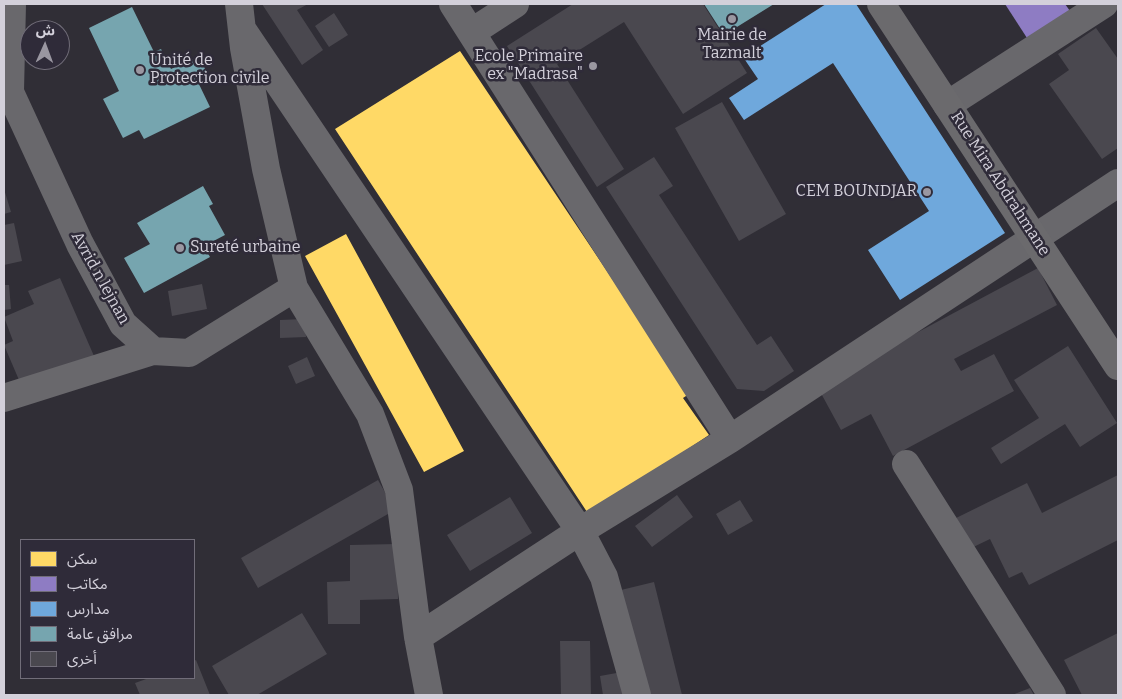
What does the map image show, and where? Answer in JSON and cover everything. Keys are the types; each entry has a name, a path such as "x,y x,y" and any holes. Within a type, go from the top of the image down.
{"main road":[{"name":"Rue Mira Abdrahmane","path":"881,4 1118,366"}],"street":[{"path":"7,85 12,4"},
{"path":"453,4 730,440"},
{"path":"472,32 515,4"},
{"path":"947,104 1104,4"},
{"path":"240,17 266,169 294,288 370,414 399,490 418,637 429,695"},
{"path":"240,17 580,531 604,577 637,695"},
{"name":"Avrid n lejnan","path":"7,85 80,244 122,324 153,351"},
{"path":"418,637 580,531 730,440 1118,183"},
{"path":"4,398 153,351 189,353 294,288"},
{"path":"906,464 1052,695"}],"building: سكن":[{"path":"460,51 689,394 683,398 709,435 589,515 335,129"},
{"path":"346,234 464,451 424,472 305,256"}],"building: مكاتب":[{"path":"1005,4 1065,4 1070,11 1027,38"}],"building: مدارس":[{"path":"826,4 856,4 1005,233 900,300 868,250 929,211 833,63 744,120 729,98 758,79 743,57"}],"building: مرافق عامة":[{"name":"Mairie de Tazmalt","path":"704,4 774,4 724,35"},
{"path":"132,7 154,52 161,49 171,69 199,56 206,71 195,76 210,107 144,139 139,130 123,138 103,99 119,91 89,28"},
{"path":"203,186 213,204 209,206 225,235 204,246 210,257 144,293 124,258 150,244 137,223"}],"building: أخرى":[{"path":"262,4 308,4 297,10 323,50 302,65"},
{"path":"573,4 703,4 747,73 683,114 624,22 557,64 624,169 597,187 507,46"},
{"path":"334,13 348,35 329,47 315,26"},
{"path":"1096,28 1118,59 1118,148 1102,159 1049,84 1069,70 1058,54"},
{"path":"722,102 786,214 739,241 675,128"},
{"path":"654,157 673,186 659,195 757,345 771,336 794,371 764,391 737,389 606,187"},
{"path":"4,189 11,212 4,214"},
{"path":"14,223 22,261 4,265 4,225"},
{"path":"1038,268 1057,305 954,359 961,371 994,354 1014,391 893,456 871,414 841,430 817,386"},
{"path":"60,278 94,356 22,387 4,345 13,341 4,317 34,304 28,291"},
{"path":"202,284 207,309 172,316 168,291"},
{"path":"4,285 9,285 11,309 4,310"},
{"path":"305,319 306,337 280,338 280,320"},
{"path":"1068,346 1117,423 1080,447 1065,424 1001,464 991,448 1039,418 1014,380"},
{"path":"307,357 315,376 296,384 288,366"},
{"path":"1118,475 1118,540 1029,585 1022,572 1009,578 990,539 963,552 948,522 1027,483 1042,513"},
{"path":"378,480 395,510 258,588 241,558"},
{"path":"677,495 693,517 652,547 635,526"},
{"path":"510,497 532,533 470,571 447,535"},
{"path":"740,500 753,521 728,535 716,514"},
{"path":"397,544 398,599 360,600 360,624 328,624 327,582 350,581 350,545"},
{"path":"654,582 682,695 646,695 621,590"},
{"path":"302,613 327,654 257,695 229,695 212,666"},
{"path":"1118,633 1118,695 1082,695 1064,660"},
{"path":"560,641 590,641 591,695 561,695"},
{"path":"195,660 210,695 140,695 135,683 146,679 195,679"},
{"path":"622,672 626,695 603,695 600,676"},
{"path":"1030,688 1034,695 1012,695"}],"place":[{"name":"Mairie de Tazmalt","path":"732,19"},
{"name":"Ecole Primaire ex \"Madrasa\"","path":"593,66"},
{"name":"Unité de Protection civile","path":"140,70"},
{"name":"CEM BOUNDJAR","path":"927,192"},
{"name":"Sureté urbaine","path":"180,248"}]}
